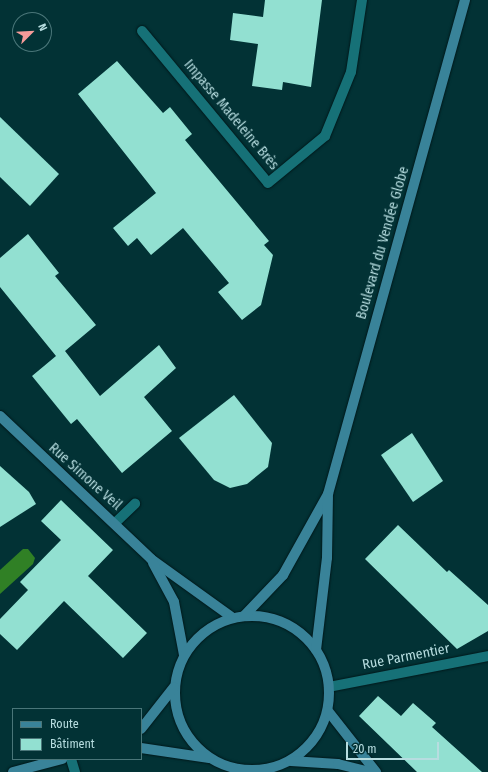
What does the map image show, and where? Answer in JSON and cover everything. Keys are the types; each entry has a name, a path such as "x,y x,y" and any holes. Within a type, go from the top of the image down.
{"main road":[{"name":"Boulevard du Vendée Globe","path":"244,616 283,575 328,494 465,0"},
{"name":"Rue Simone Veil","path":"0,416 115,523 151,559 233,618"},
{"name":"Boulevard du Vendée Globe","path":"316,650 327,558 328,494"},
{"name":"Rue Simone Veil","path":"151,559 174,602 184,655"},
{"path":"142,728 174,687 184,655 197,638 213,626 233,618 244,616 272,618 297,630 316,650 325,668 329,687 328,711 320,730 308,748 277,769 258,771 237,769 142,748"},
{"path":"174,687 177,714 186,733 215,764"},
{"path":"328,711 376,772"},
{"path":"13,772 58,760"},
{"path":"291,760 318,761 369,772"}],"street":[{"name":"Impasse Madeleine Brès","path":"142,31 268,183 325,136 351,72 362,0"},
{"path":"115,523 135,504"},
{"name":"Rue Parmentier","path":"329,687 488,656"},
{"path":"71,760 75,772"}],"shaded area":[{"path":"23,549 28,549 35,558 33,564 0,594 0,570"}],"building":[{"path":"265,0 322,0 311,87 283,82 282,90 252,86 258,44 230,40 233,13 263,17"},
{"path":"117,61 163,113 170,107 192,134 185,140 269,241 264,245 273,255 261,305 242,320 218,292 229,283 183,228 151,255 137,238 128,246 113,228 156,193 78,94"},
{"path":"0,117 59,174 30,206 0,177"},
{"path":"28,234 59,273 55,276 96,325 65,351 100,396 159,345 176,368 144,397 172,431 122,473 77,419 71,424 32,376 56,356 0,287 0,258"},
{"path":"234,395 272,443 268,467 247,484 230,488 214,480 179,438"},
{"path":"412,433 443,481 413,502 381,455"},
{"path":"0,466 29,492 36,504 0,527"},
{"path":"61,500 113,550 88,576 147,633 123,658 64,601 17,650 0,634 0,619 28,590 20,582 61,540 41,521"},
{"path":"398,525 447,572 449,570 488,605 488,631 457,649 365,559"},
{"path":"378,696 401,716 413,703 436,723 432,727 482,772 417,772 359,716"}]}
